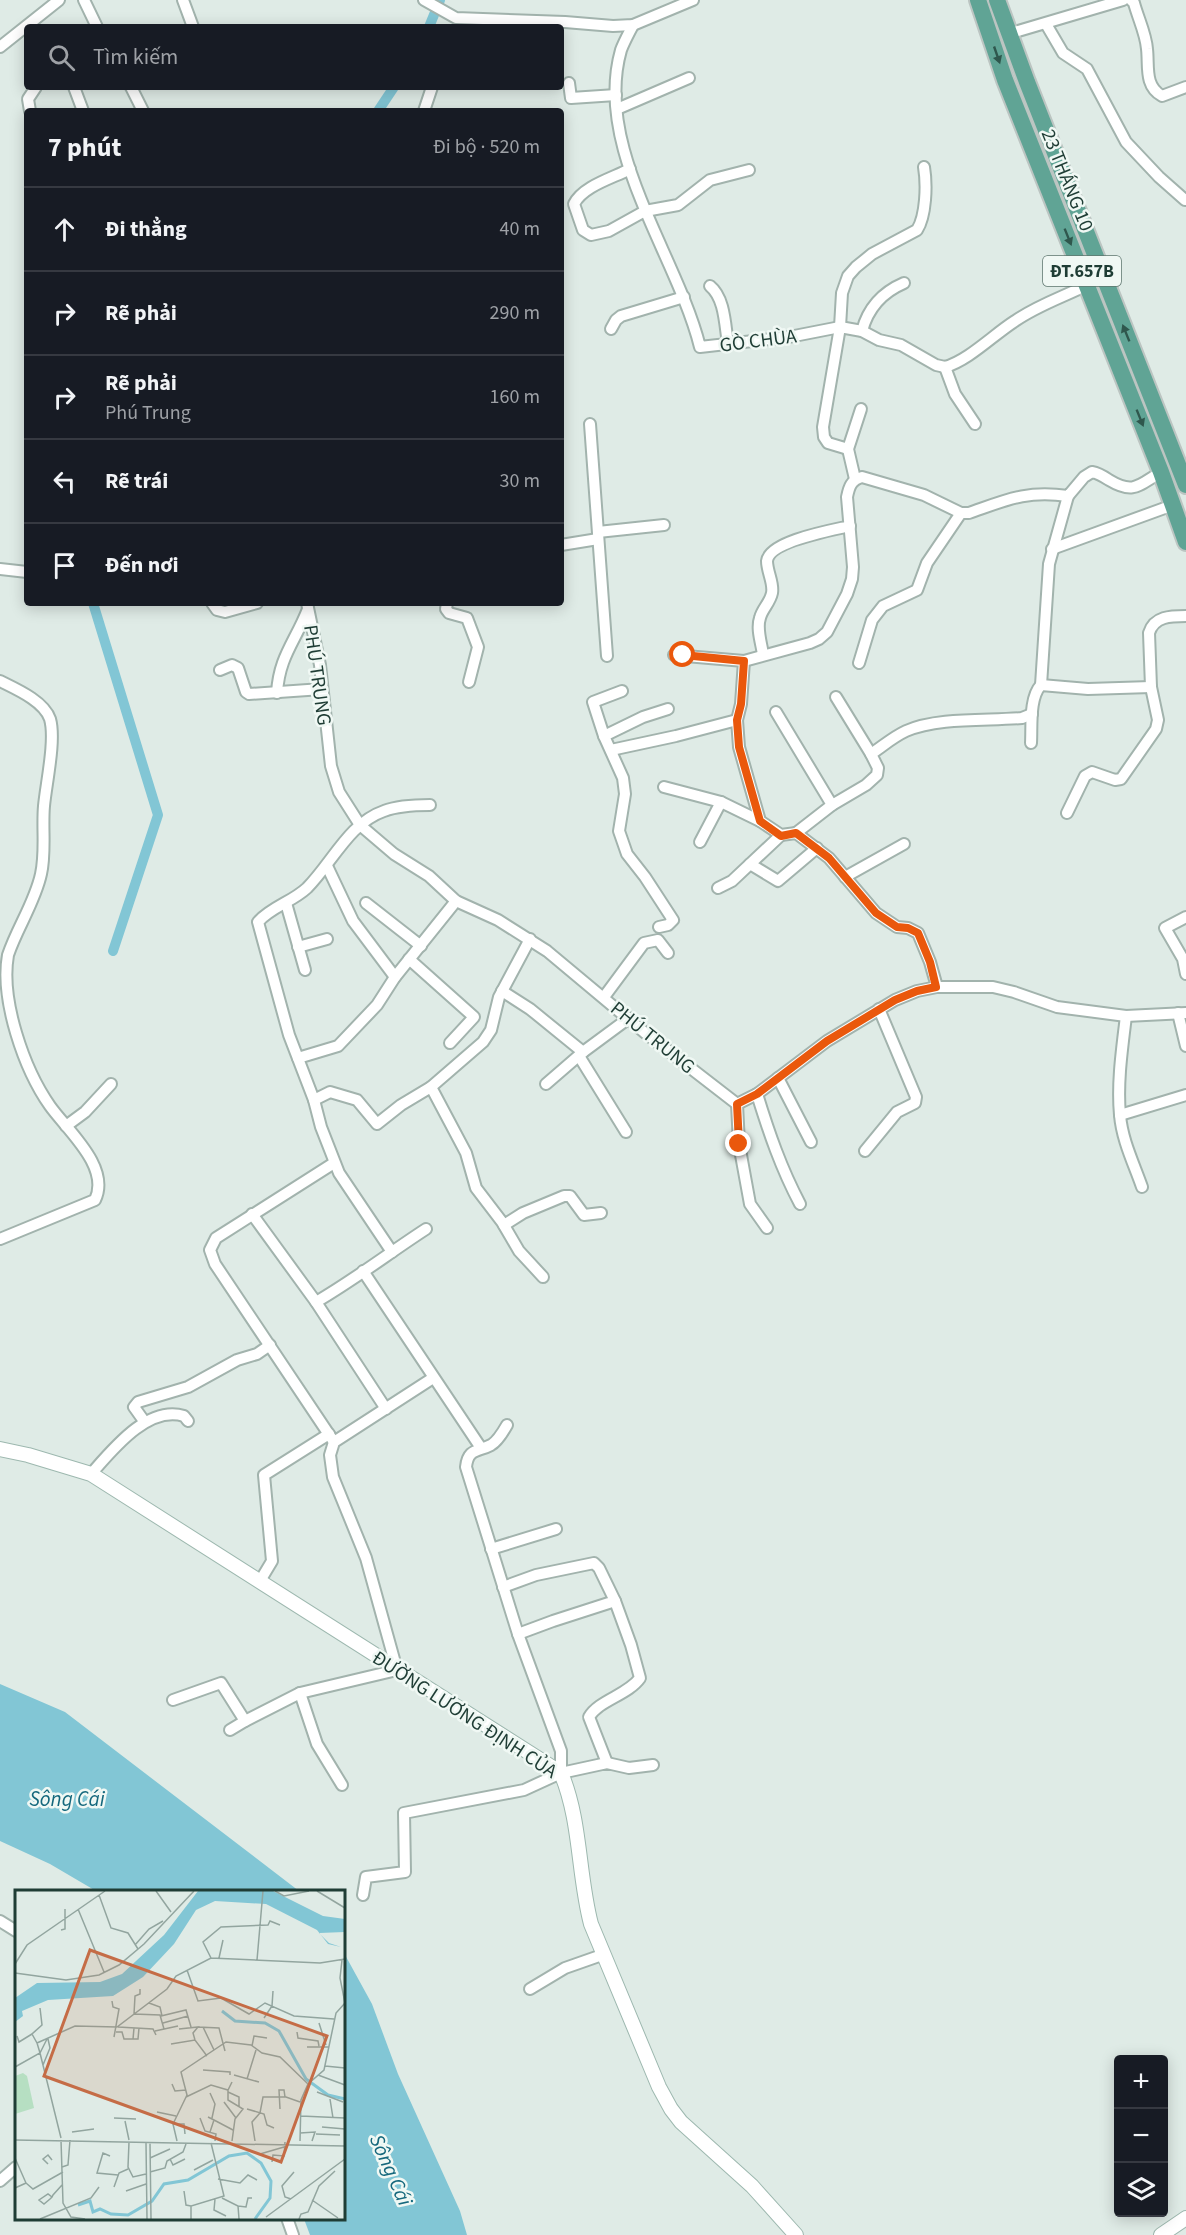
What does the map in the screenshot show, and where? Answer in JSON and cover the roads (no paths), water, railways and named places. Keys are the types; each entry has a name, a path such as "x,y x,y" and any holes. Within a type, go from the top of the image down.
{"main road":[{"name":"23 THÁNG 10","path":"978,0 1005,80 1161,472 1186,542"},
{"name":"23 THÁNG 10","path":"997,0 1008,34 1186,485"}],"street":[{"path":"29,24 59,0"},
{"path":"84,0 96,24"},
{"path":"183,0 192,24"},
{"path":"424,0 454,22 565,22 614,26 633,25 693,0"},
{"path":"1008,34 1123,0"},
{"path":"1131,0 1134,3 1148,49 1147,74 1157,94 1166,96 1186,87"},
{"path":"1046,24 1063,53 1087,69 1126,142 1159,177 1185,200"},
{"name":"GÒ CHÙA","path":"633,25 622,48 617,67 617,109 630,169 645,211 684,297 700,347 789,337 840,327 862,330 879,340 913,350 936,365 945,367"},
{"path":"0,47 24,28"},
{"path":"617,109 688,78"},
{"path":"569,83 571,98 616,95"},
{"path":"30,108 28,99 34,90"},
{"path":"75,90 82,108"},
{"path":"132,90 142,108"},
{"path":"425,108 431,90"},
{"path":"848,448 828,443 824,437 823,427 840,327 842,293 848,276 855,267 872,254 917,230 921,223 926,187 924,167"},
{"path":"630,169 585,192 576,200 574,204 583,230 591,235 609,231 645,211 678,205 710,180 749,170"},
{"path":"862,330 867,315 876,302 890,290 904,283"},
{"path":"975,424 955,394 945,367 962,360 987,340 1037,307 1087,285"},
{"path":"710,286 720,298 728,344"},
{"path":"611,329 616,320 628,313 650,309 684,297"},
{"path":"855,479 848,448 861,409"},
{"path":"590,424 607,656"},
{"path":"1031,743 1032,714 1036,691 1041,685 1047,581 1052,549 1068,496 1087,474 1092,472 1126,488 1137,486 1161,472"},
{"path":"674,655 744,661 819,639 827,632 847,594 852,579 847,496 849,486 855,479 862,477 924,495 961,513 969,513 1019,496 1050,494 1068,496"},
{"path":"1052,549 1173,505"},
{"path":"860,663 872,620 883,606 917,590 927,563 961,513"},
{"path":"564,544 664,525"},
{"path":"763,655 759,621 772,596 773,588 767,560 771,552 778,546 814,534 850,526"},
{"path":"0,569 24,572"},
{"path":"214,606 217,610 225,612 246,606"},
{"path":"278,693 283,659 308,606"},
{"name":"PHÚ TRUNG","path":"308,606 316,642 331,766 342,798 360,825 394,854 429,876 456,901 498,920 530,939 737,1104"},
{"path":"446,606 449,613 467,618 477,644 469,682"},
{"path":"1067,813 1085,776 1092,772 1114,780 1121,779 1156,729 1158,720 1151,687 1149,633 1158,620 1169,616 1186,616"},
{"path":"744,661 741,704 737,720 739,747 760,821"},
{"path":"220,670 232,665 238,668 246,692 249,694 322,689"},
{"path":"0,681 45,711 50,720 51,737 48,785 44,806 41,875 5,966 9,1012 24,1057 49,1105 81,1143 99,1182 99,1193 95,1200 0,1239"},
{"path":"1041,685 1088,689 1151,687"},
{"path":"622,691 593,702 604,736 623,778 625,794 620,831 627,854 673,920 669,925 659,927"},
{"path":"718,888 732,881 781,836 796,833 831,805 866,785 877,775 878,768 871,754 836,697"},
{"path":"604,736 643,717 668,709"},
{"path":"776,712 831,805"},
{"path":"871,754 895,737 922,726 1022,718 1032,714"},
{"path":"612,750 737,720"},
{"path":"664,787 721,802 760,821 781,836"},
{"path":"700,842 721,802"},
{"path":"392,1252 334,1163 314,1100 289,1035 258,922 264,915 305,890 360,825 386,810 430,805"},
{"path":"796,833 829,858 876,913 897,927 908,928 918,933 930,962 936,987"},
{"path":"845,877 904,844"},
{"path":"750,864 778,881 817,848"},
{"path":"327,866 352,921 395,977"},
{"path":"298,1058 338,1046 377,1005 395,977 456,901"},
{"path":"286,903 305,970"},
{"path":"366,903 421,946"},
{"path":"1186,917 1165,928 1165,932 1183,959 1186,974"},
{"path":"298,947 327,939"},
{"path":"314,1100 330,1092 357,1100 377,1124 400,1105 431,1087 483,1042 491,1030 502,991 530,939"},
{"path":"604,997 644,943 658,940 668,953"},
{"path":"409,959 474,1017 450,1043"},
{"path":"767,1228 750,1204 739,1144 737,1104 757,1094 827,1041 904,995 936,987 993,987 1057,1007 1126,1016 1182,1013 1186,1046"},
{"path":"502,991 530,1009 581,1054 626,1132"},
{"path":"865,1151 890,1118 915,1103 916,1097 879,1009"},
{"path":"1126,1016 1121,1054 1120,1116 1123,1134 1142,1187"},
{"path":"546,1084 629,1018"},
{"path":"778,1078 811,1142"},
{"path":"66,1126 86,1112 111,1084"},
{"path":"431,1087 466,1153 476,1188 504,1225 519,1251 543,1277"},
{"path":"757,1094 783,1171 800,1204"},
{"path":"1120,1116 1186,1095"},
{"path":"230,1730 300,1694 396,1670 366,1558 333,1477 330,1455 332,1438 215,1264 210,1250 216,1238 334,1163"},
{"path":"504,1225 523,1213 564,1196 570,1196 584,1215 601,1213"},
{"path":"252,1214 316,1302 386,1409"},
{"path":"316,1302 344,1287 363,1271 426,1229"},
{"path":"363,1271 481,1448"},
{"path":"144,1421 134,1407 138,1402 188,1388 237,1360 257,1354 270,1345"},
{"path":"260,1581 272,1561 264,1475 386,1409 433,1378"},
{"path":"91,1474 114,1448 144,1421 176,1413 184,1416 188,1422"},
{"path":"507,1425 498,1440 491,1446 473,1451 467,1460 466,1467 518,1635 561,1751 561,1773"},
{"name":"ĐƯỜNG LƯƠNG ĐỊNH CỦA","path":"0,1449 91,1474 561,1773 568,1789 572,1809 585,1902 602,1955 671,2109 681,2122 752,2186 796,2235"},
{"path":"491,1549 556,1529"},
{"path":"504,1587 537,1575 594,1563 599,1568 615,1601 640,1677 636,1684 599,1707 589,1717 607,1763"},
{"path":"518,1635 615,1601"},
{"path":"173,1700 221,1683 245,1721"},
{"path":"300,1694 317,1744 342,1785"},
{"path":"363,1895 366,1877 405,1872 404,1813 524,1790 561,1773 607,1763 629,1768 653,1765"},
{"path":"0,1921 15,1929"},
{"path":"530,1989 565,1968 602,1955"},
{"path":"0,2181 15,2168"},
{"path":"1161,2235 1186,2218"},
{"path":"288,2220 293,2235"}],"water":[{"name":"Sông Cái","path":"0,1684 65,1712 298,1890 94,1890 50,1864 0,1841"},
{"name":"Sông Cái","path":"345,1955 372,2004 398,2074 460,2211 467,2235 310,2235 304,2220 345,2220"}],"waterway":[{"path":"430,24 440,0"},
{"path":"380,108 392,90"},
{"path":"94,606 158,815 113,951"}]}
